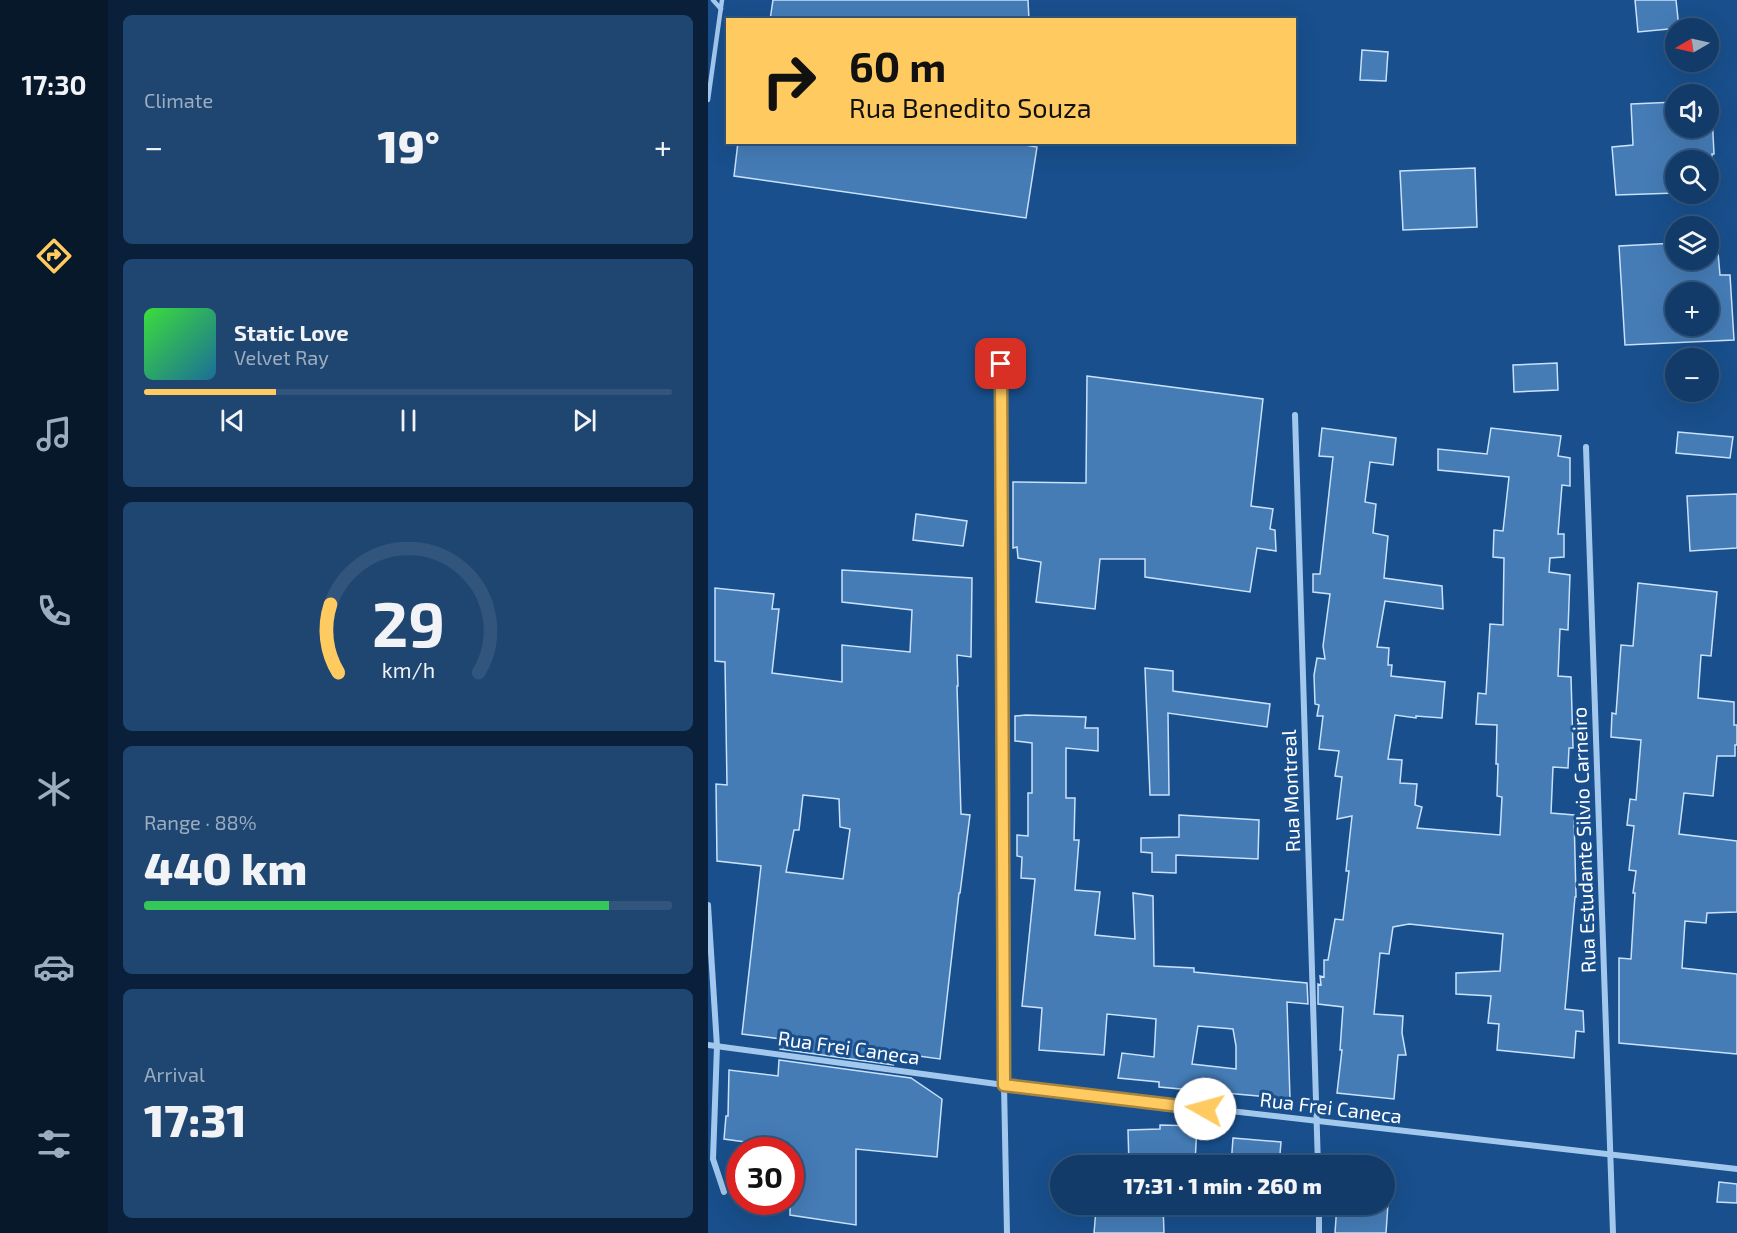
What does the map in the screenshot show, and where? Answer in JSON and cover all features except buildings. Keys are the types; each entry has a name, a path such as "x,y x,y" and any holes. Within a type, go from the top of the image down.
{"street":[{"path":"1001,364 1004,1085 1007,1233"},
{"name":"Rua Montreal","path":"1295,415 1318,1155"},
{"name":"Rua Estudante Silvio Carneiro","path":"1586,447 1613,1233"},
{"path":"708,905 717,1046 713,1159 724,1192"},
{"name":"Rua Frei Caneca","path":"708,1045 1004,1085 1737,1169"},
{"path":"1319,1215 1319,1233"}],"lane":[{"path":"713,0 721,9"},
{"path":"708,100 722,0"}],"route":[{"path":"1001,364 1004,1085 1205,1109"}]}
